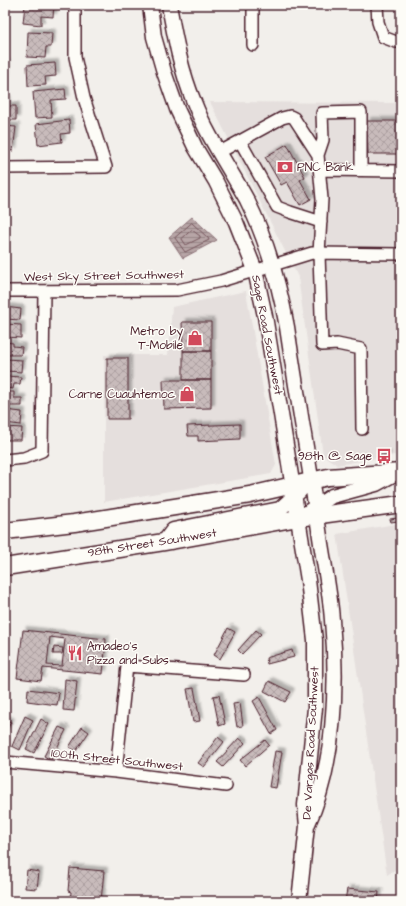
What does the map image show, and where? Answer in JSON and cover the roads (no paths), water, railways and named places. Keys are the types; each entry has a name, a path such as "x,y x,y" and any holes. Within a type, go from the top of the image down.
{"main road":[{"path":"5,531 81,522 250,494 293,490 312,481 328,477 398,472"},
{"name":"98th Street Southwest","path":"5,567 164,542 298,518 316,511 401,504"}],"street":[{"path":"5,168 106,167 84,98 75,56 75,5"},
{"name":"Sage Road Southwest","path":"150,5 154,37 176,109 236,222 255,270 265,316 298,518"},
{"name":"Sage Road Southwest","path":"169,5 182,68 194,101 206,129 248,202 273,264 282,303 316,511"},
{"path":"253,5 253,45"},
{"path":"377,5 378,22 383,37 396,42 401,42"},
{"path":"318,155 323,140 322,113 361,112 361,170"},
{"path":"220,152 282,118 290,116 294,118 318,155 322,199 319,254 322,345 337,344 361,349 362,429"},
{"path":"240,141 278,207 321,222"},
{"path":"320,170 401,170"},
{"name":"West Sky Street Southwest","path":"5,291 177,290 221,280 312,254 401,254"},
{"path":"5,460 24,458 42,451 44,291"},
{"path":"316,511 332,496 376,484 398,472"},
{"path":"164,542 173,530 280,509 293,490"},
{"name":"De Vargas Road Southwest","path":"307,826 316,808 326,764 331,734 334,698 332,619 316,511"},
{"name":"De Vargas Road Southwest","path":"298,518 313,618 316,660 315,708 305,805 307,826 299,901"},
{"path":"116,772 127,666 244,674"},
{"name":"100th Street Southwest","path":"5,762 116,772 226,786"}],"water":[{"path":"192,217 217,240 183,258 169,237"}],"place":[{"name":"PNC Bank","path":"285,167"},
{"name":"Metro by T-Mobile","path":"195,338"},
{"name":"Carne Cuauhtemoc","path":"187,394"},
{"name":"98th @ Sage","path":"384,456"},
{"name":"Amadeo's Pizza and Subs","path":"75,653"}]}
